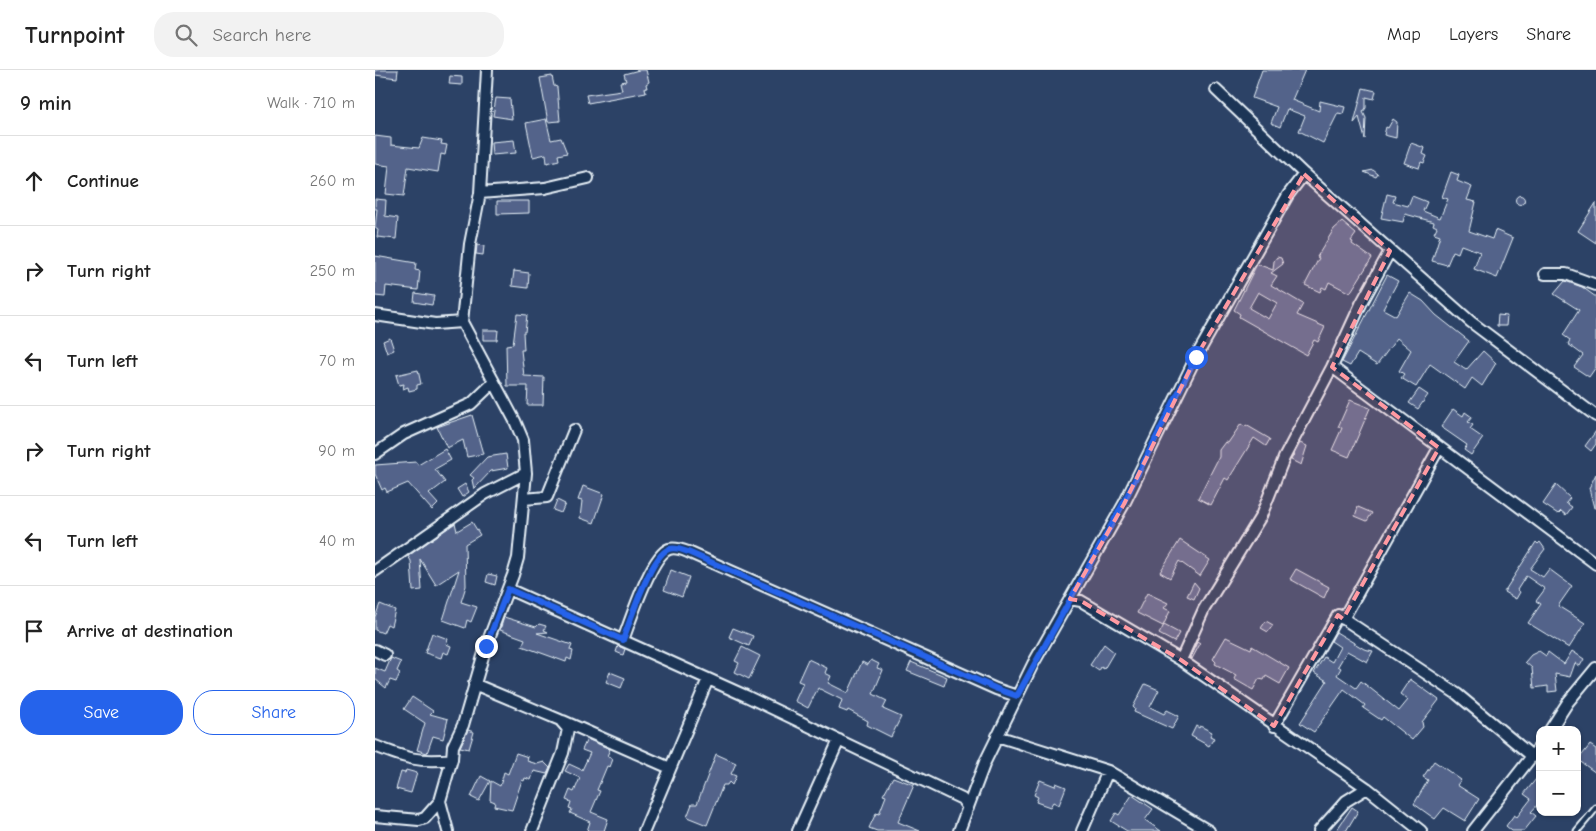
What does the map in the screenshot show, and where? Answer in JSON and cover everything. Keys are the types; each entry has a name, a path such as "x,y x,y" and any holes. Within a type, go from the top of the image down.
{"street":[{"path":"375,816 419,820 425,818 440,801 452,759 453,746 463,725 474,684 518,558 527,473 523,440 515,421 462,322 470,244 480,193 487,70"},
{"path":"1216,90 1304,174 1471,322 1596,416"},
{"path":"959,831 972,793 1017,696 1123,504 1196,357 1288,195 1304,174"},
{"path":"480,193 545,188 588,178"},
{"path":"1181,660 1204,609 1261,516 1284,458 1332,367 1361,304 1390,251"},
{"path":"1545,274 1566,274 1596,285"},
{"path":"375,315 435,324 462,322"},
{"path":"1332,367 1596,564"},
{"path":"375,454 404,434 471,404 493,383"},
{"path":"524,499 547,497 574,430"},
{"path":"1343,619 1439,448"},
{"path":"375,571 485,494 527,473"},
{"path":"623,640 657,560 667,549 674,548 688,552 997,689 1017,696"},
{"path":"508,589 839,740 962,799 967,808"},
{"path":"1071,599 1081,601 1181,660 1274,726 1367,788 1421,831"},
{"path":"1274,726 1338,615 1457,694 1533,757"},
{"path":"1553,726 1568,702 1596,668"},
{"path":"644,831 707,679"},
{"path":"474,684 670,768"},
{"path":"532,831 568,739 568,729 560,720"},
{"path":"997,736 1108,771 1209,831"},
{"path":"798,831 839,740"},
{"path":"375,746 409,760 434,761 452,759"},
{"path":"1473,831 1536,752"},
{"path":"1081,831 1108,771"},
{"path":"1319,831 1346,801 1367,788"},
{"path":"962,799 972,793"},
{"path":"440,801 448,831"}],"lane":[{"path":"1577,831 1596,808"}],"highlighted area":[{"path":"1304,174 1390,251 1332,367 1439,448 1343,619 1338,615 1274,726 1181,660 1081,601 1070,599 1124,504 1196,357"}],"building":[{"path":"375,70 398,70 397,78 375,75"},
{"path":"646,70 649,82 646,84 646,92 588,103 586,95 622,90 620,82 626,81 624,74"},
{"path":"1262,70 1305,70 1292,100 1319,111 1320,101 1345,107 1343,114 1338,113 1323,143 1299,131 1305,116 1287,109 1280,127 1271,123 1277,107 1252,98"},
{"path":"450,76 462,77 462,85 449,84"},
{"path":"552,76 554,86 557,87 560,121 548,122 540,78"},
{"path":"1363,88 1376,91 1374,99 1366,97 1366,108 1363,112 1366,118 1365,139 1359,117 1354,123"},
{"path":"496,98 510,99 512,119 493,116"},
{"path":"546,119 551,140 561,138 567,153 558,155 559,160 547,163 546,154 533,157 526,123"},
{"path":"1393,119 1397,122 1396,138 1384,135 1386,127 1388,128"},
{"path":"375,136 391,138 391,145 419,148 423,138 442,141 441,144 447,145 445,155 441,154 438,172 408,167 404,196 386,194 389,166 375,164"},
{"path":"514,140 516,153 492,155 491,142"},
{"path":"1411,143 1425,148 1423,154 1427,156 1424,163 1421,162 1419,168 1404,163"},
{"path":"1373,170 1378,174 1376,177 1364,172"},
{"path":"1451,172 1459,175 1457,181 1472,187 1467,200 1476,202 1469,231 1492,239 1495,230 1513,238 1497,278 1474,269 1480,252 1461,245 1458,253 1453,251 1447,265 1432,261 1440,235 1434,233 1437,227 1433,225 1434,222 1405,214 1403,222 1381,218 1387,194 1395,196 1393,202 1408,206 1412,196 1427,202 1423,211 1440,218 1448,199 1442,197"},
{"path":"1520,196 1524,200 1520,204 1516,200"},
{"path":"375,199 386,200 385,216 398,218 396,239 377,237 378,230 375,228 377,209 375,209"},
{"path":"497,201 529,201 529,213 497,214"},
{"path":"1596,203 1596,243 1578,231"},
{"path":"1342,222 1356,234 1351,241 1353,242 1352,244 1372,258 1350,293 1329,282 1326,289 1322,287 1320,292 1305,285 1319,258 1317,257 1334,229"},
{"path":"477,245 484,246 483,255 476,254"},
{"path":"375,256 416,263 415,270 420,271 418,290 386,286 385,297 375,296"},
{"path":"1277,257 1281,258 1283,264 1271,273 1277,276 1271,285 1303,304 1297,315 1325,327 1318,342 1314,340 1306,355 1239,317 1240,314 1234,310 1257,264 1273,270 1274,261","holes":["1258,292 1277,303 1268,319 1249,308"]},
{"path":"514,271 529,273 528,288 512,286"},
{"path":"1387,275 1398,281 1383,309 1396,316 1410,293 1423,301 1436,315 1469,341 1454,362 1466,370 1483,351 1496,363 1482,386 1472,378 1465,389 1430,364 1416,387 1401,378 1404,374 1399,371 1411,350 1397,338 1377,365 1358,353 1350,366 1342,362"},
{"path":"1565,281 1582,287 1596,297 1596,367 1589,377 1574,367 1583,355 1568,344 1570,340 1563,335 1579,310 1554,294"},
{"path":"415,293 434,296 432,305 414,302"},
{"path":"517,314 527,315 525,332 523,332 524,350 521,350 524,376 544,377 543,405 527,405 528,386 507,386 506,345 513,344"},
{"path":"1498,315 1507,316 1506,326 1497,326"},
{"path":"483,330 498,330 497,340 483,340"},
{"path":"390,338 394,350 387,353 383,341"},
{"path":"418,370 421,384 417,385 417,389 409,391 408,387 403,389 404,384 399,385 396,375"},
{"path":"1419,389 1428,395 1418,409 1409,403"},
{"path":"1350,400 1370,408 1349,457 1332,450 1342,428 1338,427"},
{"path":"1453,409 1463,416 1465,412 1472,417 1468,422 1473,425 1470,429 1483,438 1471,455 1464,450 1467,445 1441,427"},
{"path":"472,415 483,454 467,457 463,440 447,448 437,427"},
{"path":"1241,424 1270,439 1266,446 1254,438 1228,480 1225,478 1211,505 1198,498 1219,457 1219,450 1225,442 1228,443"},
{"path":"1596,431 1596,444 1591,451 1585,446"},
{"path":"1300,443 1307,446 1301,465 1291,460"},
{"path":"445,449 451,460 435,469 445,482 429,494 438,504 432,510 408,483 387,492 385,488 382,490 375,474 375,465 416,462 418,465"},
{"path":"506,454 508,468 491,471 474,489 472,480 474,478 470,475 487,457"},
{"path":"1596,474 1596,508 1594,508 1589,488"},
{"path":"465,484 469,492 462,497 457,489"},
{"path":"1556,485 1570,498 1566,503 1572,507 1566,515 1561,511 1558,514 1543,504"},
{"path":"583,486 604,494 594,523 580,518 582,501 578,500"},
{"path":"557,500 565,504 561,513 553,510"},
{"path":"1358,507 1372,513 1367,521 1355,516"},
{"path":"472,522 480,535 465,544 466,586 461,602 477,607 471,622 467,620 465,628 443,620 459,570 436,585 420,559 422,590 413,591 411,561 408,556 455,523 457,531"},
{"path":"1180,540 1210,560 1200,576 1179,561 1170,578 1160,572"},
{"path":"1536,542 1538,544 1540,542 1545,549 1530,569 1543,577 1549,569 1572,586 1558,606 1585,623 1569,648 1528,623 1541,604 1536,601 1545,589 1526,576 1517,590 1520,592 1516,599 1504,592"},
{"path":"1296,569 1329,587 1324,598 1290,579"},
{"path":"671,570 689,577 682,597 664,590"},
{"path":"488,574 497,576 495,585 486,582"},
{"path":"1194,582 1199,588 1194,599 1187,596"},
{"path":"1147,593 1168,603 1164,608 1170,611 1163,626 1137,613"},
{"path":"380,604 395,610 391,626 387,624 383,633 375,630 375,617"},
{"path":"504,617 536,627 539,624 546,626 544,630 548,632 537,633 572,645 570,650 573,651 571,660 567,658 566,662 522,646 525,639 500,630"},
{"path":"1266,621 1273,625 1268,632 1261,628"},
{"path":"1164,625 1179,633 1174,642 1159,634"},
{"path":"733,628 753,636 749,646 729,637"},
{"path":"1336,632 1364,649 1373,651 1367,662 1347,651 1338,666 1341,668 1337,675 1356,688 1361,681 1399,711 1408,700 1400,694 1410,679 1439,700 1422,722 1423,727 1412,740 1383,717 1381,720 1363,708 1365,705 1344,689 1314,732 1300,723 1327,681 1314,673 1324,657 1332,662 1340,647 1331,641"},
{"path":"432,633 448,639 446,644 451,646 448,654 443,652 441,658 425,653"},
{"path":"1226,637 1251,649 1252,646 1289,668 1280,684 1266,676 1264,680 1259,679 1253,690 1234,679 1236,675 1215,664 1216,662 1213,659"},
{"path":"1197,642 1200,644 1192,659 1190,658"},
{"path":"1104,644 1114,652 1104,669 1101,667 1099,671 1090,665"},
{"path":"618,646 625,649 623,655 616,652"},
{"path":"742,647 760,656 749,679 735,672 739,663 735,661"},
{"path":"1539,651 1546,656 1548,652 1564,664 1572,651 1584,659 1580,666 1575,663 1570,677 1555,674 1557,691 1548,692 1548,686 1534,688 1532,668 1525,662 1531,655"},
{"path":"391,658 401,662 397,671 400,673 396,682 390,680 386,688 375,679 375,668 385,672"},
{"path":"808,659 827,668 825,673 831,676 828,683 848,693 862,662 868,665 871,660 879,664 877,668 883,670 873,694 887,701 883,709 901,717 891,737 867,725 868,721 848,710 847,712 839,709 842,700 818,688 808,708 795,701 803,683 798,681"},
{"path":"911,662 947,677 944,686 907,671"},
{"path":"610,672 625,678 621,688 606,682"},
{"path":"1145,684 1159,690 1150,707 1164,714 1167,710 1179,716 1172,729 1134,712 1135,709 1133,707"},
{"path":"412,697 433,711 430,714 448,719 443,739 433,736 427,753 417,750 425,723 404,709"},
{"path":"1196,726 1212,732 1210,736 1214,738 1209,746 1191,736"},
{"path":"468,730 474,732 469,749 460,747"},
{"path":"587,739 610,749 607,756 613,759 610,767 607,766 597,790 600,791 591,812 608,819 604,831 587,831 590,822 570,813 572,809 569,808 571,802 566,800 570,790 574,792 580,778 565,771 569,764 582,770 590,753 582,750"},
{"path":"1590,745 1596,749 1596,773 1581,762 1581,756"},
{"path":"516,753 528,757 527,761 537,764 544,762 550,768 547,774 534,771 531,780 525,778 524,781 522,780 512,810 494,806 495,802 490,800 491,781 500,786 504,772 508,774"},
{"path":"716,754 736,763 731,774 736,776 732,785 729,782 727,785 723,785 707,825 687,817 692,804 697,804"},
{"path":"1434,761 1461,780 1457,785 1479,799 1465,821 1444,808 1435,819 1414,804 1428,780 1423,777"},
{"path":"406,770 417,773 411,793 396,789 401,772 405,773"},
{"path":"481,776 490,781 479,801 471,797"},
{"path":"893,777 914,785 898,822 920,831 877,831 869,828 876,813 879,814 886,796 883,795"},
{"path":"1536,779 1536,806 1531,812 1536,816 1524,831 1512,831 1506,826 1514,815 1517,817 1531,799 1524,794"},
{"path":"1040,780 1055,786 1056,783 1066,787 1059,805 1053,802 1050,807 1036,802 1038,797 1034,795"},
{"path":"1132,795 1153,809 1145,820 1161,831 1127,831 1111,821 1116,813 1119,815"},
{"path":"1352,807 1358,811 1346,831 1336,831"}],"route":[{"path":"486,646 508,589 623,640 657,560 667,549 674,548 688,552 997,689 1017,696 1123,504 1196,357"}]}
